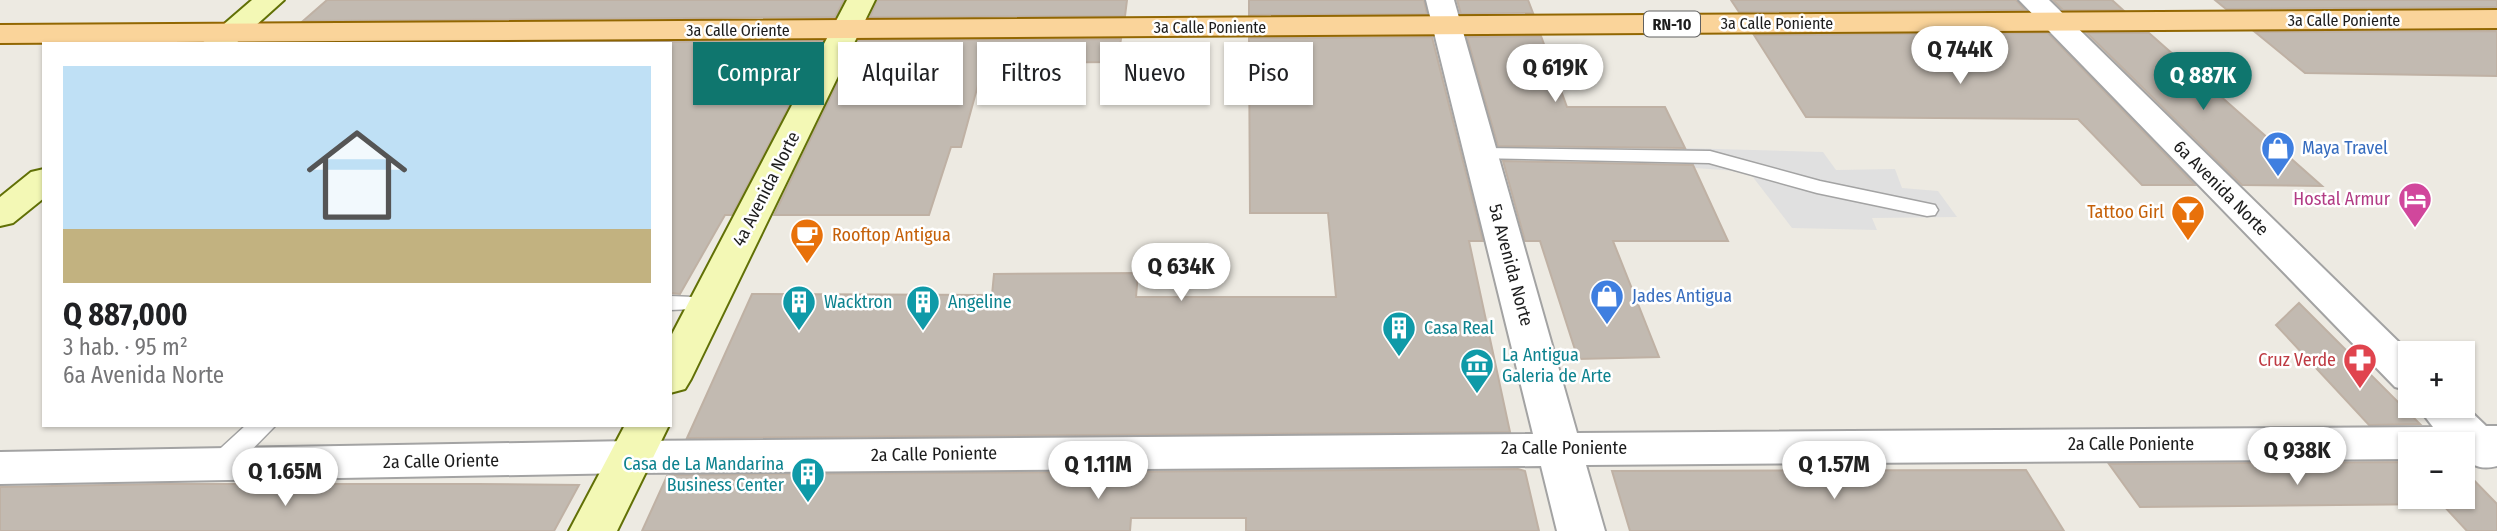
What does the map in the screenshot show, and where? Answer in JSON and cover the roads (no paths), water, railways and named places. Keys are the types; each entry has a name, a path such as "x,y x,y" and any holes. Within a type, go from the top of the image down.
{"main road":[{"name":"3a Calle Poniente","path":"854,15 2044,11 2497,19"},
{"name":"3a Calle Oriente","path":"0,34 223,38 854,15"}],"street":[{"path":"223,38 271,0"},
{"name":"6a Avenida Norte","path":"2044,11 2398,365"},
{"name":"5a Avenida Norte","path":"1443,13 1581,531"},
{"name":"4a Avenida Norte","path":"672,375 854,15"},
{"path":"0,215 42,182"},
{"path":"2453,418 2490,449"},
{"path":"593,531 639,441"},
{"name":"2a Calle Poniente","path":"639,441 1559,448 2490,449"},
{"name":"2a Calle Oriente","path":"0,468 219,465 639,441"}],"lane":[{"path":"1481,154 1710,157 1817,187 1927,210"},
{"path":"672,303 708,303"},
{"path":"219,465 261,427"}],"place":[{"name":"Maya Travel","path":"2278,178"},
{"name":"Hostal Armur","path":"2415,229"},
{"name":"Tattoo Girl","path":"2188,242"},
{"name":"Rooftop Antigua","path":"807,265"},
{"name":"Jades Antigua","path":"1607,326"},
{"name":"Wacktron","path":"799,332"},
{"name":"Angeline","path":"923,332"},
{"name":"Casa Real","path":"1399,358"},
{"name":"Cruz Verde","path":"2360,390"},
{"name":"La Antigua Galeria de Arte","path":"1477,395"},
{"name":"Casa de La Mandarina Business Center","path":"808,504"}]}
